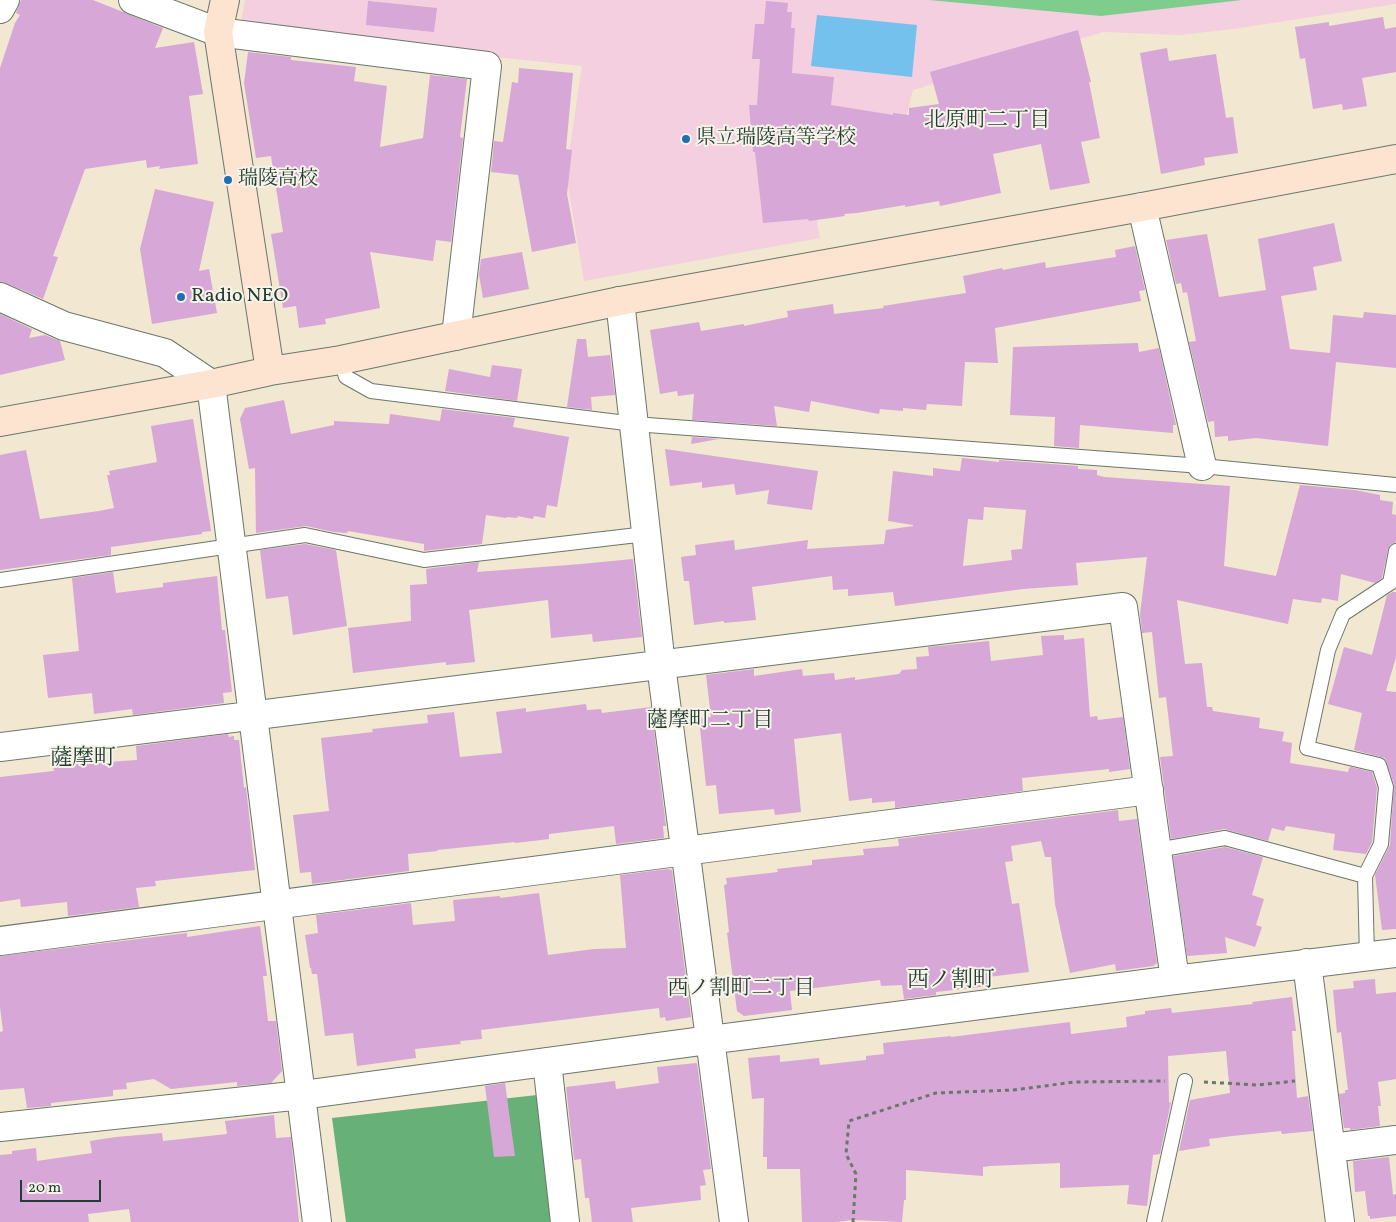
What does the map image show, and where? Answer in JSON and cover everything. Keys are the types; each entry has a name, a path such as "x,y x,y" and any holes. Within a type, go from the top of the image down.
{"street":[{"path":"0,9 5,0"},
{"path":"133,0 218,32 486,66 456,336"},
{"path":"225,0 218,32 270,372"},
{"path":"0,422 341,360 620,301 1396,159"},
{"path":"1142,207 1202,466"},
{"path":"0,297 64,326 165,354 211,384 317,1222"},
{"path":"620,301 661,665 734,1222"},
{"path":"0,748 1123,607 1175,980"},
{"path":"0,941 1149,790"},
{"path":"0,1127 302,1095 709,1040 1307,963 1396,954"},
{"path":"1307,963 1340,1222"},
{"path":"546,1062 565,1222"},
{"path":"1331,1148 1396,1140"}],"lane":[{"path":"341,360 346,377 371,391 634,424 1202,466 1396,485"},
{"path":"0,580 305,535 424,560 646,534"},
{"path":"1368,957 1365,876 1381,844 1386,787 1379,765 1307,748 1328,650 1343,614 1390,583 1396,551"},
{"path":"1157,850 1225,838 1365,876"},
{"path":"1154,1222 1185,1081"}],"path":[{"path":"853,1222 856,1174 846,1154 849,1121 936,1093 1013,1090 1075,1082 1185,1081 1258,1085 1322,1078"}],"shaded area":[{"name":"県立瑞陵高等学校","path":"245,0 1396,0 1396,4 1233,29 1180,35 1103,32 913,90 899,145 801,133 820,238 584,281 566,174 582,66 246,31 241,22"}],"green space":[{"path":"929,0 1242,0 1101,16"},
{"path":"546,1094 557,1222 346,1222 332,1118"}],"water":[{"path":"817,15 917,25 912,77 811,66"}],"building":[{"path":"21,0 93,0 163,28 155,48 194,42 203,94 189,96 198,164 159,169 160,166 147,168 146,160 85,169 53,256 58,257 43,299 0,282 0,68 15,23 20,15 16,13"},
{"path":"368,1 437,8 434,32 366,25"},
{"path":"766,1 788,3 787,12 792,12 791,28 795,28 792,73 834,77 831,105 893,115 893,113 909,115 909,108 939,104 930,72 1078,30 1091,82 1089,82 1100,138 1081,142 1090,183 1050,190 1041,144 993,154 1001,193 940,206 939,201 844,214 845,216 809,221 808,219 763,223 755,152 753,152 749,105 757,105 760,59 752,59 755,24 764,24"},
{"path":"1383,17 1385,29 1396,27 1396,72 1362,78 1367,106 1343,110 1342,104 1313,109 1305,58 1300,59 1295,27 1329,22 1329,26"},
{"path":"1167,48 1169,61 1216,54 1226,118 1233,117 1238,153 1204,158 1205,165 1161,174 1140,53"},
{"path":"248,52 291,57 291,60 356,67 354,81 387,86 380,147 423,138 430,75 467,79 460,137 463,138 451,242 436,240 433,261 370,252 380,308 325,319 326,324 299,328 296,306 283,308 271,234 283,232 271,156 256,158 244,83"},
{"path":"519,68 573,73 566,149 572,150 567,194 576,243 532,252 518,175 491,172 494,141 503,142 512,82 518,83"},
{"path":"155,189 214,202 199,271 209,269 217,313 152,324 140,249"},
{"path":"1334,223 1342,261 1313,267 1317,290 1281,296 1290,349 1330,353 1333,315 1363,318 1364,312 1396,315 1396,368 1336,362 1328,446 1256,438 1228,441 1228,436 1215,437 1214,421 1208,422 1189,342 1196,341 1187,292 1183,293 1181,283 1176,284 1166,240 1207,234 1219,297 1266,290 1258,239"},
{"path":"1135,246 1145,290 1139,291 1141,301 995,328 998,363 965,362 962,406 927,404 926,410 880,409 879,414 811,401 809,412 774,406 777,426 692,420 694,394 678,396 677,391 660,394 650,330 699,322 701,331 744,324 744,326 788,317 787,311 833,304 834,314 884,308 883,306 966,293 963,276 1045,262 1046,268 1116,257 1115,250"},
{"path":"522,252 529,289 483,298 479,275 481,259"},
{"path":"0,314 32,329 29,338 45,335 60,341 65,360 0,375"},
{"path":"577,339 586,339 588,357 610,355 615,395 591,397 592,410 567,407"},
{"path":"1138,343 1139,352 1159,348 1176,425 1173,425 1173,433 1080,425 1079,448 1054,446 1055,417 1010,415 1013,347"},
{"path":"492,365 522,369 517,401 445,391 449,369 490,377"},
{"path":"284,400 291,434 334,425 334,421 389,424 390,414 440,421 442,409 515,418 513,427 569,437 557,507 547,505 545,518 534,516 533,519 517,516 518,518 506,518 486,515 482,544 424,551 424,544 348,531 347,533 334,532 306,526 256,533 255,468 249,469 240,419 245,408"},
{"path":"193,419 211,531 202,532 202,534 111,547 111,555 0,570 0,455 26,450 40,519 99,511 114,508 107,475 110,475 109,471 157,462 151,426"},
{"path":"692,437 719,439 691,444"},
{"path":"665,449 818,471 812,510 767,504 769,490 736,495 734,484 702,488 702,482 670,486"},
{"path":"962,458 999,462 999,460 1078,466 1078,469 1097,470 1097,475 1104,477 1230,486 1224,566 1276,576 1300,485 1355,490 1380,495 1380,500 1393,502 1392,514 1396,515 1396,542 1390,545 1388,549 1382,578 1375,583 1341,574 1338,601 1322,598 1321,603 1293,599 1288,624 1177,600 1185,664 1202,663 1207,707 1212,707 1213,711 1260,718 1259,728 1284,732 1282,741 1292,743 1290,763 1348,772 1351,767 1372,772 1377,788 1372,842 1366,854 1333,850 1335,834 1286,826 1284,831 1272,828 1268,841 1224,829 1171,839 1160,757 1173,756 1166,697 1159,698 1152,632 1142,633 1140,614 1147,557 1076,563 1078,585 1023,589 895,606 893,592 848,596 848,589 833,590 832,576 752,587 756,620 724,623 724,621 694,625 689,581 684,581 681,557 696,555 695,545 734,540 735,550 808,540 807,549 884,544 886,530 913,526 888,521 893,471 933,476 933,468 960,471","holes":["984,507 1026,510 1022,549 1011,550 1012,560 963,566 968,519 983,520"]},
{"path":"305,544 336,550 347,626 293,635 288,596 266,599 260,550"},
{"path":"633,559 642,637 593,642 592,634 551,638 548,600 469,610 475,662 446,665 446,662 353,673 348,628 411,621 410,585 427,584 426,569 479,562 477,572"},
{"path":"113,572 116,593 163,587 163,583 217,576 222,630 225,630 232,692 223,693 224,703 133,715 132,709 94,714 92,693 48,698 43,655 79,651 72,578"},
{"path":"1396,592 1396,657 1386,691 1396,692 1396,929 1382,930 1375,875 1390,845 1394,784 1385,758 1354,750 1362,713 1328,704 1344,647 1372,655 1387,595"},
{"path":"1064,635 1064,640 1084,638 1090,717 1097,716 1098,720 1123,717 1130,769 1109,772 1109,769 1022,778 1023,791 895,808 895,801 872,803 872,798 849,801 841,733 794,739 801,812 775,815 774,809 719,814 716,785 706,786 699,718 711,717 706,675 754,669 754,676 802,669 803,676 834,673 835,680 855,677 855,680 899,674 902,670 917,669 916,657 929,656 928,647 989,641 991,661 1043,655 1041,636"},
{"path":"586,704 587,710 601,709 602,713 651,707 666,826 663,826 664,838 616,844 614,826 549,834 549,839 408,854 409,871 312,884 311,872 300,873 293,815 329,811 321,738 373,732 372,729 428,723 427,715 454,712 460,757 502,753 496,712 526,708 526,712"},
{"path":"228,734 229,737 234,736 234,740 239,740 255,870 155,881 156,886 136,888 139,907 68,916 67,902 21,907 20,899 0,902 0,777 54,771 53,765 137,760 136,746"},
{"path":"1118,810 1119,821 1137,819 1157,963 1153,966 1116,971 1115,964 1070,973 1055,904 1051,857 1045,857 1041,841 1011,846 1013,861 1005,862 1012,904 1019,903 1029,972 988,977 989,986 936,992 936,995 904,999 902,985 881,986 880,980 790,991 792,1010 744,1016 737,1011 727,933 729,932 724,885 727,884 726,878 778,872 777,869 812,865 812,860 864,855 863,849 899,846 898,839"},
{"path":"1225,847 1263,857 1252,895 1264,899 1256,925 1262,927 1255,947 1225,937 1227,953 1187,956 1173,856"},
{"path":"672,870 691,1017 666,1021 665,1017 660,1018 659,1008 481,1030 482,1039 460,1041 461,1044 415,1049 416,1058 357,1066 353,1033 325,1036 317,974 312,974 310,968 305,935 318,933 316,915 411,903 413,925 455,921 453,900 500,896 500,898 539,893 548,955 594,949 626,948 620,875"},
{"path":"260,926 267,976 263,976 268,1021 276,1021 282,1071 271,1083 237,1086 237,1082 171,1089 154,1079 126,1083 127,1089 113,1090 113,1096 51,1103 51,1106 27,1108 24,1088 0,1090 0,1032 3,1031 0,1007 0,956 187,933 187,937"},
{"path":"1375,979 1376,994 1396,992 1396,1079 1378,1082 1381,1106 1378,1106 1380,1126 1350,1130 1350,1128 1344,1128 1339,1094 1345,1093 1345,1090 1348,1090 1341,1032 1337,1033 1333,990 1354,988 1353,981"},
{"path":"1292,997 1296,1031 1292,1031 1297,1098 1308,1096 1313,1131 1282,1134 1281,1131 1209,1139 1210,1146 1179,1151 1190,1100 1230,1093 1226,1051 1168,1056 1169,1103 1171,1102 1160,1154 1153,1155 1147,1206 1127,1204 1129,1185 1060,1188 1060,1163 990,1166 983,1167 983,1176 906,1170 906,1200 904,1200 902,1222 853,1220 802,1222 800,1169 767,1169 767,1157 763,1157 764,1098 752,1099 748,1058 780,1055 780,1062 819,1058 820,1065 866,1060 866,1056 884,1054 883,1043 951,1037 1070,1022 1071,1034 1127,1027 1126,1017 1145,1014 1145,1011 1171,1008 1172,1013 1253,1004 1252,1002"},
{"path":"697,1063 711,1169 703,1170 706,1185 700,1186 701,1200 631,1208 633,1222 592,1222 589,1198 585,1198 581,1159 574,1160 566,1087 615,1081 616,1089 659,1083 657,1067"},
{"path":"505,1083 515,1156 494,1157 485,1086"},
{"path":"274,1115 276,1138 291,1137 299,1222 131,1222 129,1209 88,1214 89,1222 0,1222 0,1155 12,1154 12,1151 36,1148 37,1161 92,1153 90,1141 116,1137 162,1133 163,1141 227,1134 225,1121"},
{"path":"1389,1157 1393,1195 1396,1194 1396,1216 1370,1219 1365,1191 1355,1192 1353,1161"}],"place":[{"name":"県立瑞陵高等学校","path":"686,139"},
{"name":"瑞陵高校","path":"228,180"},
{"name":"Radio NEO","path":"181,297"}],"district":[{"name":"北原町二丁目","path":"987,122"},
{"name":"薩摩町二丁目","path":"710,722"},
{"name":"薩摩町","path":"83,760"},
{"name":"西ノ割町","path":"951,982"},
{"name":"西ノ割町二丁目","path":"741,990"}]}
